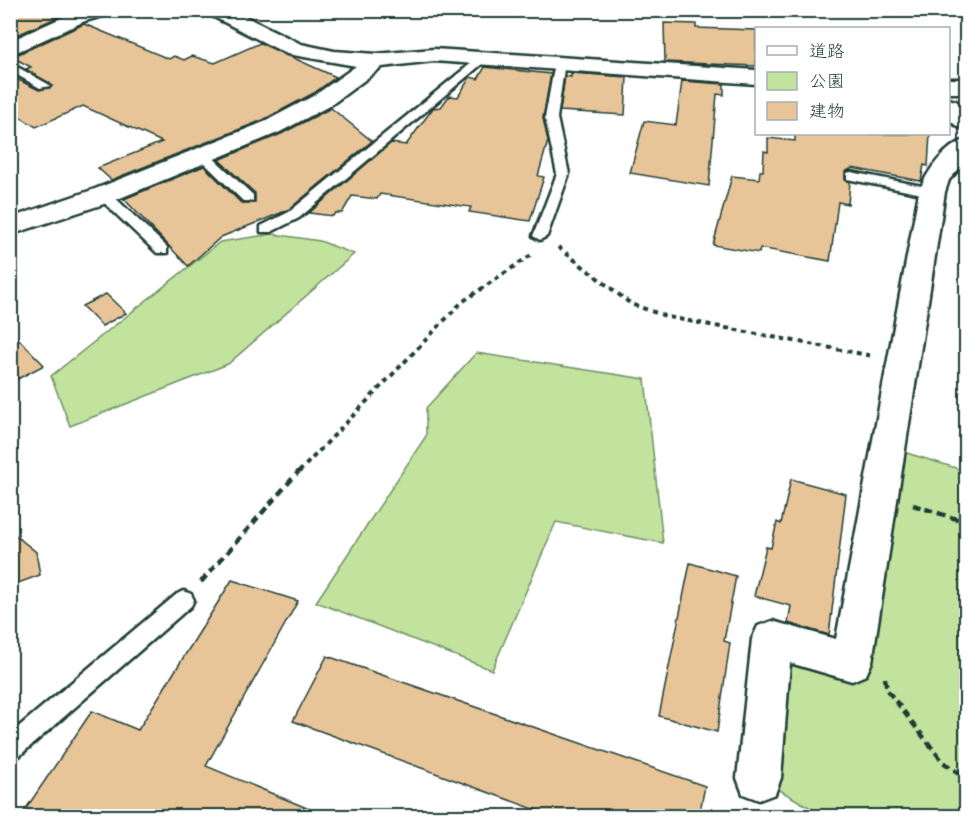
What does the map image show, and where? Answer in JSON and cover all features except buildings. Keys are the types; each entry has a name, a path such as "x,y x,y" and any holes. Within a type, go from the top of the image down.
{"street":[{"path":"13,45 78,17 104,10"},
{"path":"215,10 294,49 334,57 376,61 434,55 755,77"},
{"path":"10,227 104,195 272,127 323,100 376,61"},
{"path":"950,86 966,86"},
{"path":"950,108 966,122"},
{"path":"759,778 772,639 852,662 932,192 937,178 966,147"}],"lane":[{"path":"266,229 294,215 484,58"},
{"path":"540,236 563,174 551,118 560,62"},
{"path":"10,66 44,86"},
{"path":"203,155 248,198"},
{"path":"851,176 932,192"},
{"path":"104,195 162,249"},
{"path":"10,749 184,600"}],"path":[{"path":"540,236 552,242 631,304 668,317 903,362"},
{"path":"184,600 230,552 315,454 462,302 552,242"},
{"path":"903,502 966,522"},
{"path":"884,669 887,690 943,762 966,778"}],"green space":[{"path":"273,234 320,241 354,254 228,364 70,426 51,376 220,242"},
{"path":"476,353 645,379 663,543 556,522 492,670 316,602 426,436 426,408"},
{"path":"887,447 966,471 966,816 824,816 759,778 772,639 851,662"}]}
